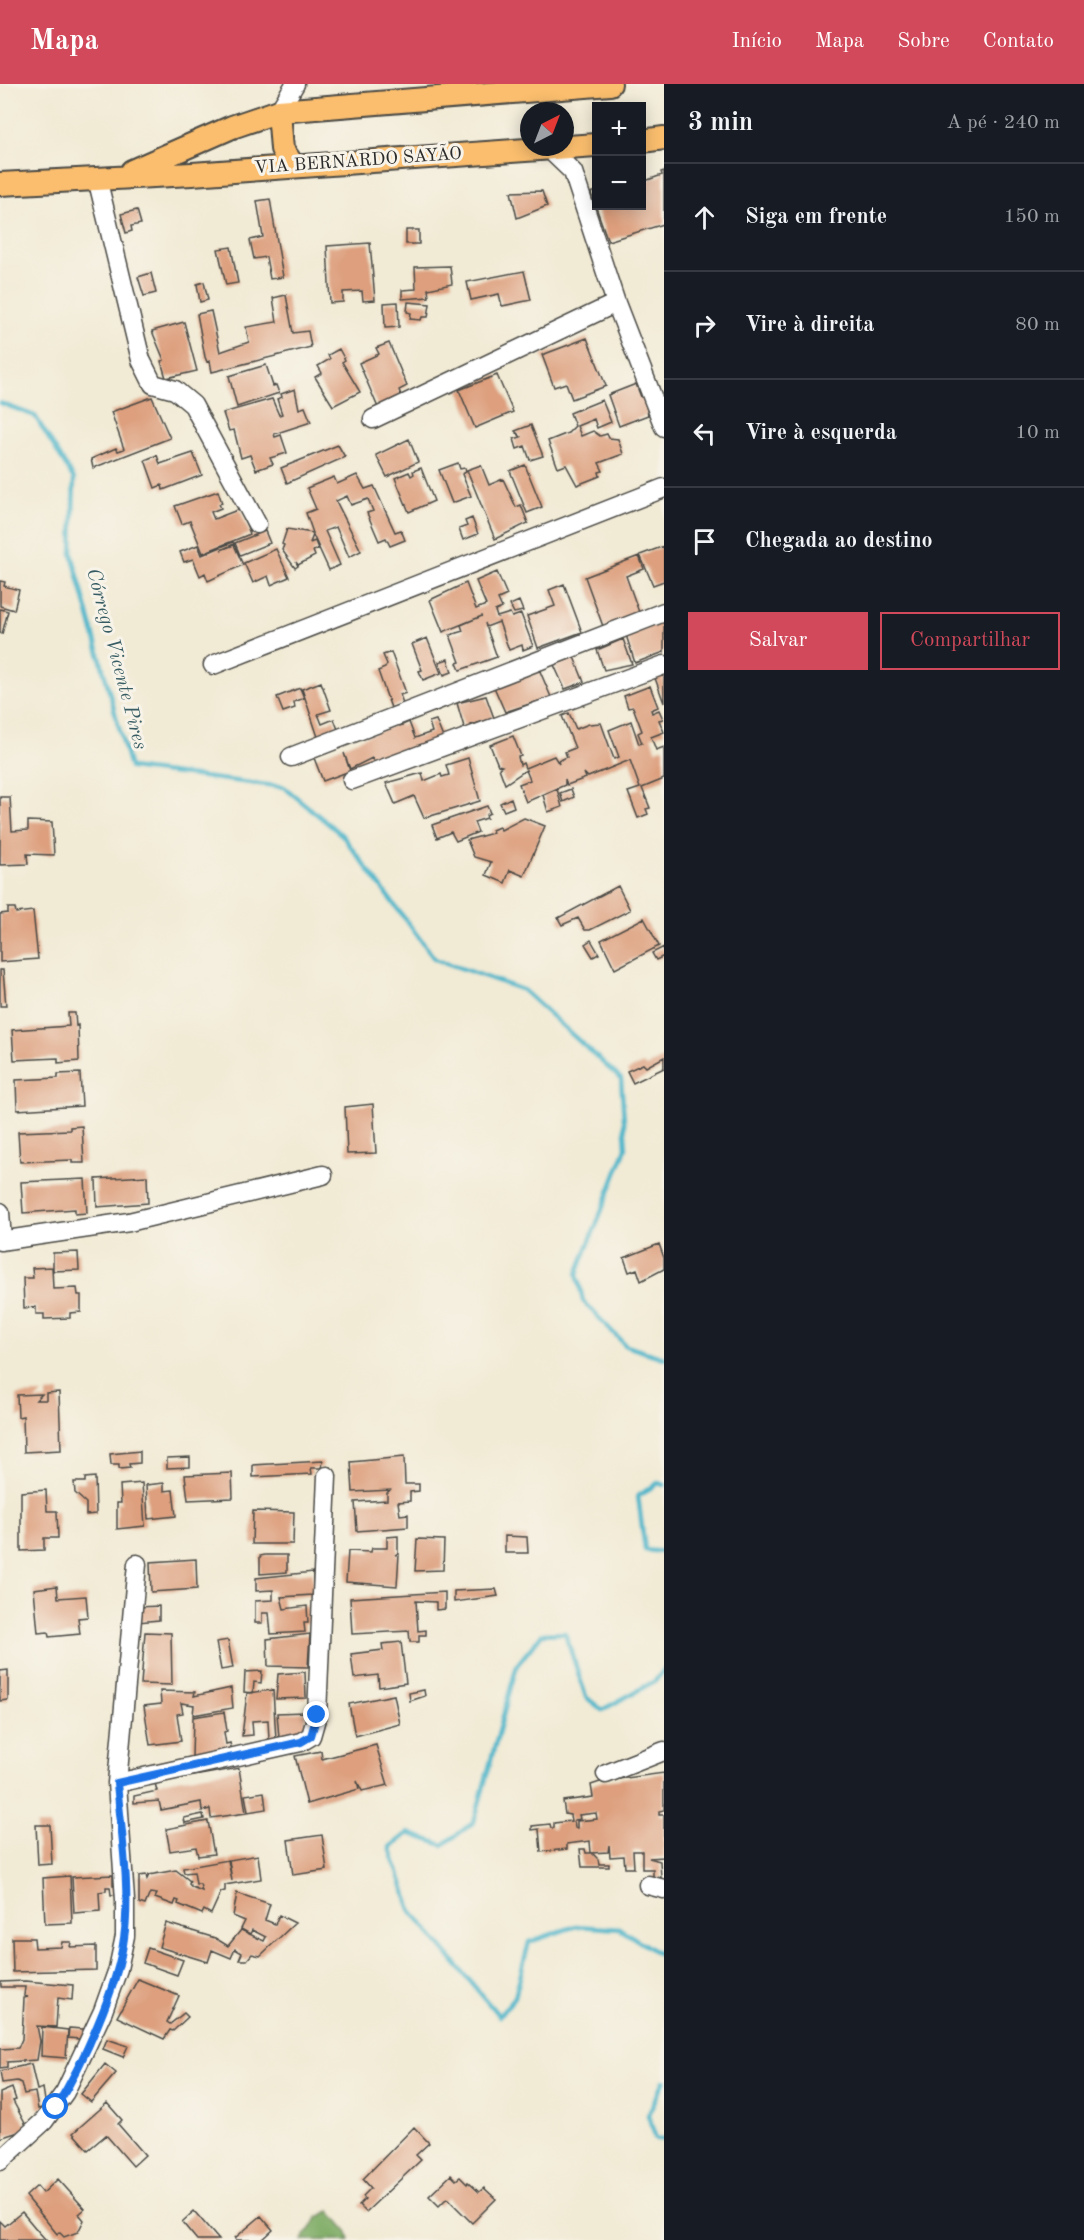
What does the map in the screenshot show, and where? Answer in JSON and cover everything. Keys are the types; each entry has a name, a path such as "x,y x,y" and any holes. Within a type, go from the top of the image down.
{"main road":[{"name":"VIA BERNARDO SAYÃO","path":"120,176 232,128 279,111 610,84"},
{"path":"279,111 282,149 293,165"},
{"path":"646,140 664,138"},
{"name":"VIA BERNARDO SAYÃO","path":"8,183 192,174 293,165 520,151"}],"street":[{"path":"279,111 295,84"},
{"path":"573,172 588,146"},
{"path":"556,156 573,172 616,303 664,427"},
{"path":"97,178 141,360 147,375 153,384 175,390 193,405 258,524"},
{"path":"373,419 616,303"},
{"path":"213,665 664,488"},
{"path":"291,757 664,612"},
{"path":"352,780 664,665"},
{"path":"0,1212 1,1241 129,1222 323,1175"},
{"path":"117,1783 301,1742 311,1736 317,1715 327,1476"},
{"path":"0,2162 44,2121 65,2092 103,2011 118,1969 125,1936 125,1900 117,1783 137,1564"},
{"path":"606,1774 664,1751"}],"green space":[{"path":"330,2211 348,2232 350,2240 302,2240 318,2217"}],"building":[{"path":"664,171 664,224 608,241 597,210 646,210 646,181 662,175 661,172"},
{"path":"542,191 547,206 517,218 511,192"},
{"path":"270,199 283,277 270,279 266,257 254,259 250,240 263,237 257,201"},
{"path":"137,210 141,224 131,226 132,231 126,233 121,214"},
{"path":"406,230 419,230 419,244 406,244"},
{"path":"370,243 375,300 363,301 362,291 343,292 343,302 330,303 327,246"},
{"path":"231,247 238,283 226,285 218,249"},
{"path":"450,266 452,284 428,289 429,297 402,299 402,290 416,289 415,267"},
{"path":"524,271 531,300 502,306 499,294 471,300 467,282"},
{"path":"151,273 156,293 144,296 138,277"},
{"path":"204,282 208,300 200,302 197,284"},
{"path":"286,295 293,333 308,331 311,347 212,372 210,361 207,362 205,357 197,314 211,311 220,352 249,342 246,327 277,322 273,298"},
{"path":"398,302 399,327 385,328 384,303"},
{"path":"408,302 430,304 428,317 422,317 421,320 410,319 411,313 407,312"},
{"path":"184,322 197,371 166,378 161,361 164,360 152,331"},
{"path":"587,338 606,386 572,399 566,383 554,387 542,355"},
{"path":"389,343 407,386 399,390 403,400 379,410 359,363 379,354 376,348"},
{"path":"339,349 345,360 342,362 360,392 333,406 315,377 322,373 318,366 330,359 328,355"},
{"path":"266,365 273,386 276,385 279,393 237,407 229,376"},
{"path":"497,375 513,412 475,428 459,390"},
{"path":"636,384 641,397 644,396 648,415 619,426 608,395"},
{"path":"295,389 299,409 305,407 311,422 274,434 275,437 281,435 287,453 270,458 273,464 256,470 250,455 241,458 234,430 229,431 223,413 272,399 279,415 282,414 277,399 282,397 281,394"},
{"path":"152,397 170,438 93,468 91,459 116,448 118,451 124,449 111,412"},
{"path":"602,400 611,422 597,428 594,419 577,426 581,436 593,431 600,436 607,434 609,438 618,439 623,454 599,463 603,471 599,472 600,476 577,485 566,465 558,468 548,441 568,433 575,426 570,413"},
{"path":"531,425 543,456 530,460 525,446 517,449 514,439 521,437 515,431"},
{"path":"409,439 418,462 387,477 376,455"},
{"path":"338,445 345,457 287,483 281,468"},
{"path":"193,453 202,475 163,490 162,485 155,488 145,460 157,455 160,464"},
{"path":"458,463 460,469 465,468 466,472 462,474 471,496 452,503 439,470"},
{"path":"481,465 489,485 503,479 516,507 521,505 528,523 495,539 467,470"},
{"path":"525,465 542,507 527,513 510,471"},
{"path":"421,468 434,501 409,512 395,478 409,472 411,476 414,474 413,471"},
{"path":"357,475 365,489 374,486 395,532 401,530 405,540 390,546 386,538 379,541 367,513 373,511 368,499 351,505 347,496 336,501 361,551 349,557 336,527 325,531 340,565 329,570 313,535 310,543 315,541 318,549 313,551 315,556 298,565 296,562 298,566 295,568 282,550 284,545 282,544 287,529 313,533 306,513 316,509 307,488 334,477 337,484"},
{"path":"218,491 222,503 219,504 221,508 211,512 214,519 240,509 250,534 203,553 190,521 182,524 175,506"},
{"path":"472,518 478,534 463,540 459,529 467,526 465,521"},
{"path":"265,531 270,543 240,555 235,543"},
{"path":"233,542 234,544 221,550 234,545 243,565 208,581 205,573 200,576 193,559 184,562 180,552 198,545 202,555"},
{"path":"664,546 664,581 653,585 640,555"},
{"path":"276,549 289,577 271,585 268,576 253,583 244,563"},
{"path":"639,556 644,569 626,576 640,615 604,629 585,577"},
{"path":"497,572 507,595 498,599 502,608 495,611 497,617 510,613 512,617 521,614 533,646 523,650 522,645 509,650 499,622 486,627 497,657 460,670 457,663 460,662 450,635 463,631 461,625 482,616 443,632 430,600 466,583 476,609 486,605 476,581"},
{"path":"0,581 5,582 4,586 19,590 14,610 0,606"},
{"path":"564,584 582,632 538,648 527,616 555,606 549,590"},
{"path":"519,601 523,611 514,613 510,605"},
{"path":"0,609 8,611 2,634 0,633"},
{"path":"664,620 664,652 635,663 626,635"},
{"path":"427,638 441,673 423,680 419,671 422,670 412,644"},
{"path":"623,639 632,664 604,670 597,650"},
{"path":"391,652 406,693 400,695 403,703 391,708 378,671 385,668 387,664 383,655"},
{"path":"574,657 584,682 565,689 554,665"},
{"path":"448,659 452,672 444,675 439,662"},
{"path":"539,669 551,697 505,712 494,687"},
{"path":"664,675 664,703 655,678"},
{"path":"321,682 331,710 318,714 322,724 334,719 339,732 319,740 302,689"},
{"path":"650,686 658,707 651,710 652,713 659,710 663,719 659,720 664,732 651,737 656,750 664,747 664,779 642,788 650,808 646,809 648,814 638,818 628,792 640,788 630,760 588,777 584,773 586,778 567,785 565,779 565,785 526,802 519,784 530,780 526,770 505,784 499,768 502,766 498,765 490,745 513,736 521,756 518,757 520,765 523,763 525,768 554,756 559,764 558,761 567,757 565,752 575,748 562,716 569,713 576,729 589,724 601,723 614,759 619,757 609,730 631,721 639,744 642,743 638,733 642,731 633,707 628,708 624,696"},
{"path":"300,688 304,698 294,702 295,708 283,712 277,697"},
{"path":"486,696 494,718 471,725 474,731 466,734 457,703"},
{"path":"436,720 446,745 378,772 372,758 350,769 344,753 350,771 323,781 314,758 399,723 400,726 409,722 415,738 432,732 429,722"},
{"path":"468,758 480,801 424,818 414,796 395,804 386,783 422,773 424,781 441,774 442,777 449,775 446,765"},
{"path":"557,789 562,807 548,812 543,795"},
{"path":"571,789 574,797 563,802 560,793"},
{"path":"0,797 10,797 12,831 28,830 28,821 52,822 54,855 27,854 28,864 0,865"},
{"path":"511,798 514,807 504,811 500,803"},
{"path":"487,806 490,813 486,815 487,818 474,822 478,832 456,841 451,832 437,838 432,825"},
{"path":"524,818 545,826 524,876 510,870 505,883 486,875 491,862 474,857 467,840 493,833 492,830 499,827 501,830"},
{"path":"618,886 630,910 590,930 585,930 578,918 562,925 558,918"},
{"path":"8,908 15,908 16,913 33,911 38,959 0,962 0,914 8,913"},
{"path":"644,918 659,946 615,969 601,940"},
{"path":"591,940 599,954 593,957 585,944"},
{"path":"664,947 664,956 656,960 652,953"},
{"path":"0,970 3,970 6,1006 0,1006"},
{"path":"68,1013 75,1013 76,1026 78,1025 79,1061 58,1063 58,1058 14,1060 12,1030 69,1026"},
{"path":"664,1057 664,1068 633,1083 627,1071 643,1064 646,1067"},
{"path":"80,1073 82,1106 17,1110 16,1080 58,1078 58,1074"},
{"path":"373,1104 376,1153 347,1154 345,1107"},
{"path":"82,1126 84,1163 72,1163 72,1160 20,1162 18,1132 70,1130 70,1127"},
{"path":"147,1176 148,1203 97,1207 96,1179"},
{"path":"85,1179 87,1213 75,1214 75,1209 23,1213 21,1182"},
{"path":"659,1244 664,1258 664,1269 641,1281 637,1269 629,1272 624,1258"},
{"path":"78,1252 79,1270 53,1271 53,1253"},
{"path":"52,1267 53,1289 77,1288 78,1295 81,1295 81,1312 70,1313 70,1318 44,1319 44,1314 36,1314 36,1307 24,1308 23,1278 33,1278 32,1268"},
{"path":"59,1392 61,1450 24,1452 23,1416 18,1417 17,1395 42,1394 36,1400 46,1400 46,1393"},
{"path":"140,1451 140,1463 129,1464 130,1468 119,1469 119,1465 111,1465 110,1454"},
{"path":"190,1457 190,1467 167,1468 167,1458"},
{"path":"404,1457 405,1484 419,1484 419,1491 410,1492 410,1501 398,1502 400,1515 408,1514 408,1527 357,1531 355,1502 387,1500 387,1493 390,1490 353,1492 351,1462"},
{"path":"323,1461 322,1468 311,1468 312,1474 253,1477 253,1465"},
{"path":"232,1473 233,1498 188,1500 185,1475"},
{"path":"95,1477 96,1514 86,1515 86,1503 75,1493 74,1482 85,1482 85,1478"},
{"path":"142,1483 145,1526 117,1529 117,1503 121,1503 120,1485"},
{"path":"164,1483 164,1491 173,1490 176,1516 148,1519 146,1485"},
{"path":"46,1490 47,1511 57,1511 58,1538 44,1538 44,1550 21,1551 21,1492"},
{"path":"253,1511 294,1512 293,1544 252,1544"},
{"path":"398,1536 398,1553 395,1555 399,1554 397,1586 346,1582 348,1551 371,1552 372,1548 387,1548 387,1537"},
{"path":"505,1536 527,1537 528,1553 505,1553"},
{"path":"417,1539 444,1540 443,1570 415,1571"},
{"path":"287,1555 287,1572 260,1574 260,1556"},
{"path":"196,1559 197,1589 151,1592 150,1562"},
{"path":"313,1572 313,1595 281,1597 284,1609 307,1606 308,1623 304,1623 305,1632 271,1634 269,1613 262,1613 262,1623 255,1623 255,1601 273,1600 273,1590 256,1591 256,1578"},
{"path":"57,1586 58,1598 86,1596 88,1617 78,1618 80,1634 49,1637 48,1632 38,1633 34,1589"},
{"path":"496,1589 498,1596 454,1602 454,1591"},
{"path":"445,1592 445,1609 436,1610 436,1602 416,1601 418,1631 426,1630 426,1635 419,1635 419,1642 410,1642 409,1631 352,1634 350,1598"},
{"path":"159,1606 159,1620 138,1622 138,1607"},
{"path":"145,1632 171,1633 172,1685 141,1684"},
{"path":"310,1634 308,1667 268,1666 267,1639"},
{"path":"228,1640 233,1668 221,1670 216,1642"},
{"path":"401,1642 406,1683 379,1687 378,1675 354,1678 351,1654 383,1650 382,1644"},
{"path":"8,1670 8,1700 0,1701 0,1671"},
{"path":"262,1671 261,1683 254,1682 253,1693 244,1692 245,1672"},
{"path":"305,1672 306,1698 276,1699 278,1674"},
{"path":"231,1688 233,1708 193,1715 194,1705 181,1703 183,1713 177,1714 181,1741 150,1745 144,1706 161,1704 160,1691 195,1692 194,1696"},
{"path":"273,1690 276,1740 269,1740 268,1720 252,1721 253,1735 242,1736 247,1693"},
{"path":"424,1690 425,1696 410,1701 409,1693"},
{"path":"394,1695 400,1724 355,1736 349,1704"},
{"path":"224,1712 227,1731 224,1732 226,1744 230,1743 232,1751 192,1758 193,1717"},
{"path":"305,1712 307,1737 279,1738 277,1713"},
{"path":"376,1745 388,1785 362,1791 357,1781 359,1789 307,1804 295,1756 321,1751 322,1759"},
{"path":"239,1768 246,1813 211,1818 210,1809 202,1811 201,1802 161,1810 159,1801 134,1803 134,1796 157,1791 155,1783"},
{"path":"664,1773 664,1810 659,1811 659,1815 664,1815 664,1857 649,1858 660,1861 661,1878 653,1879 653,1869 642,1869 642,1851 633,1851 634,1868 625,1868 624,1856 610,1857 609,1845 608,1852 591,1853 590,1841 567,1844 567,1849 541,1852 539,1829 532,1830 532,1826 550,1824 551,1828 554,1828 554,1823 571,1821 570,1815 565,1814 563,1801 593,1797 591,1785 603,1781","holes":["596,1813 597,1819 577,1821 577,1828 575,1828 574,1820 580,1819 579,1815"]},
{"path":"264,1792 266,1809 248,1812 245,1795"},
{"path":"203,1814 204,1819 185,1823 184,1818"},
{"path":"208,1821 214,1854 198,1856 196,1847 170,1851 166,1829"},
{"path":"36,1825 50,1825 52,1864 38,1865"},
{"path":"322,1835 327,1870 293,1875 288,1840"},
{"path":"580,1849 585,1849 586,1853 592,1853 598,1859 599,1864 609,1864 609,1867 582,1867"},
{"path":"258,1855 261,1879 225,1885 225,1891 221,1892 211,1914 204,1910 202,1914 178,1904 179,1901 176,1900 174,1905 155,1898 157,1894 150,1893 145,1905 139,1903 139,1876 146,1875 147,1879 149,1875 176,1870 190,1881 189,1884 192,1887 202,1891 200,1884 196,1884 194,1872 184,1873 183,1868 228,1860 232,1881 229,1860"},
{"path":"113,1875 113,1886 120,1886 121,1894 111,1895 110,1887 106,1887 106,1891 99,1892 100,1911 74,1913 72,1877"},
{"path":"70,1876 72,1923 45,1924 43,1878"},
{"path":"237,1893 270,1904 265,1920 275,1924 279,1915 295,1923 260,1956 252,1954 247,1960 239,1960 242,1953 235,1949 231,1958 212,1950 208,1962 159,1947 166,1923 215,1938 228,1946 241,1930 264,1941 266,1937 252,1930 250,1934 241,1929 245,1921 233,1916"},
{"path":"12,1938 34,1938 35,1948 61,1947 62,1942 71,1942 70,1947 96,1946 96,1970 13,1972"},
{"path":"148,1948 183,1960 177,1975 143,1963"},
{"path":"138,1979 179,1996 167,2022 170,2024 184,2013 188,2017 173,2031 170,2030 164,2039 117,2017"},
{"path":"25,1981 73,1985 72,2000 58,1998 56,2027 37,2026 40,2041 37,2060 7,2062 7,2067 0,2068 0,2049 18,2048 22,2039 24,1998 28,1997 24,1996 25,1987 1,1987 1,1982"},
{"path":"42,2027 68,2030 66,2058 41,2056"},
{"path":"69,2028 96,2030 91,2040 68,2038"},
{"path":"107,2039 128,2046 123,2057 103,2049"},
{"path":"31,2064 37,2090 43,2088 46,2107 38,2109 35,2092 24,2094 21,2083 17,2081 2,2083 0,2071"},
{"path":"105,2064 116,2073 91,2102 81,2094"},
{"path":"12,2088 16,2100 13,2101 28,2129 0,2138 0,2093"},
{"path":"107,2103 122,2120 118,2124 145,2155 133,2166 106,2135 88,2150 73,2133"},
{"path":"414,2127 429,2143 416,2155 421,2160 366,2212 359,2205 365,2199 363,2196 371,2188 363,2179"},
{"path":"451,2175 456,2180 460,2177 479,2192 484,2188 496,2199 472,2223 447,2198 439,2206 429,2196"},
{"path":"58,2179 85,2209 79,2214 84,2220 78,2232 64,2237 59,2232 57,2234 26,2196 37,2186 43,2193"},
{"path":"194,2211 219,2240 197,2240 182,2222"},
{"path":"22,2212 46,2240 0,2240 0,2221 5,2226"},
{"path":"261,2216 273,2230 262,2240 237,2240 235,2238"}],"waterway":[{"name":"Córrego Vicente Pires","path":"0,403 35,416 74,479 72,554 130,768 284,787 342,835 435,959 523,990 621,1079 626,1148 577,1274 583,1301 626,1346 664,1358"},
{"name":"Córrego Vicente Pires","path":"664,1485 658,1483 638,1496 645,1550 664,1552"},
{"name":"Córrego Vicente Pires","path":"664,1670 655,1681 602,1710 586,1697 565,1633 542,1634 517,1665 474,1822 443,1845 408,1833 390,1847 411,1910 499,2016 515,1997 529,1942 576,1926 620,1929 664,1957"},
{"name":"Córrego Vicente Pires","path":"664,2081 648,2115 656,2139 664,2139"}],"route":[{"path":"56,2107 103,2011 118,1969 125,1936 125,1900 117,1783 301,1742 311,1736 317,1715"}]}
